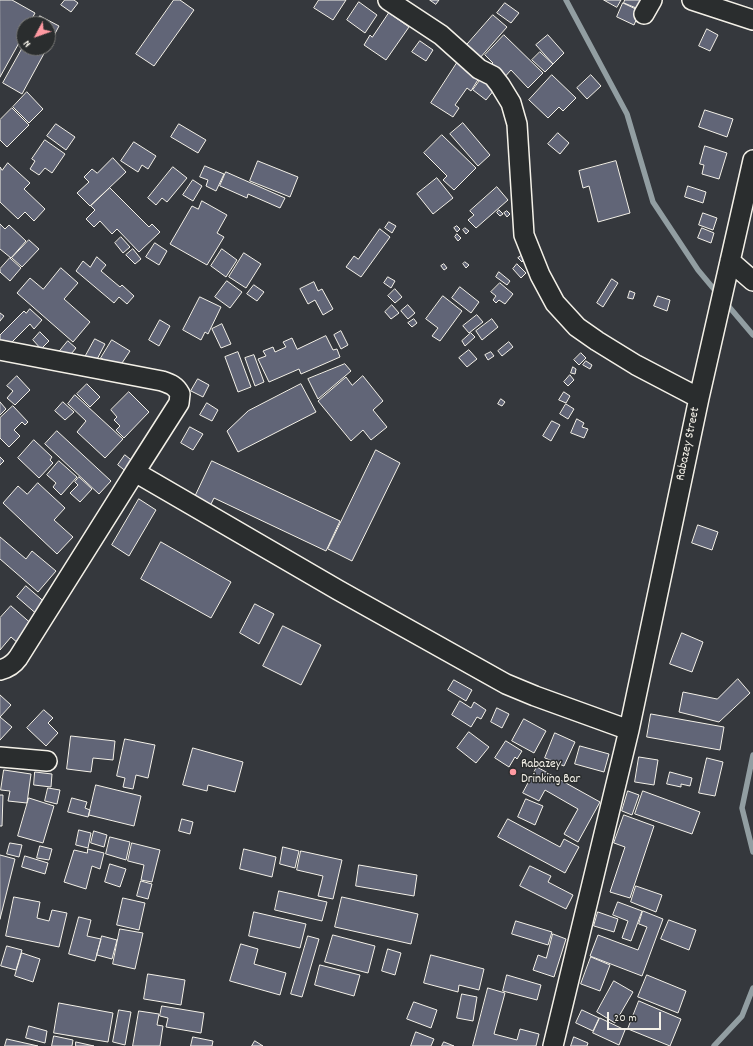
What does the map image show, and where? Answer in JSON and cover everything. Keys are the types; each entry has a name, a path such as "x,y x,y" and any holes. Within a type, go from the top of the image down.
{"street":[{"path":"388,0 441,35 479,68 493,76 511,103 517,124 524,235 540,276 555,303 577,327 597,341 636,365 699,398"},
{"path":"692,0 753,20"},
{"name":"Rabazey Street","path":"553,1046 629,730 699,398 753,160"},
{"path":"730,261 753,281"},
{"path":"0,350 162,381 177,388 180,394 179,403 18,658 13,665 0,670"},
{"path":"135,472 338,590 506,684 629,730"},
{"path":"0,757 47,761"}],"building":[{"path":"0,0 12,0 35,13 33,16 16,16 16,48 0,77"},
{"path":"65,0 74,0 78,3 71,12 61,5"},
{"path":"174,0 180,0 194,10 154,66 136,54"},
{"path":"319,0 346,0 333,20 314,8"},
{"path":"430,0 439,0 436,4"},
{"path":"604,0 621,0 617,7"},
{"path":"625,0 646,0 641,10 624,3"},
{"path":"359,2 377,15 365,33 347,20"},
{"path":"505,3 519,13 511,23 497,13"},
{"path":"623,3 640,11 634,25 617,17"},
{"path":"389,13 409,27 386,60 364,45 370,35 372,37"},
{"path":"493,15 507,27 479,59 465,47"},
{"path":"56,24 59,26 56,32"},
{"path":"707,29 718,35 710,51 699,46"},
{"path":"504,35 543,73 528,88 511,70 502,80 489,66 493,63 485,55"},
{"path":"548,35 564,53 553,64 536,45"},
{"path":"420,41 433,50 426,61 412,52"},
{"path":"540,52 553,64 545,72 532,60"},
{"path":"18,56 43,56 22,94 3,83"},
{"path":"457,63 479,78 471,91 467,88 455,105 459,108 453,117 431,103"},
{"path":"552,75 576,98 563,111 559,107 548,118 529,100"},
{"path":"591,75 601,86 587,99 577,88"},
{"path":"481,79 494,90 486,100 473,90"},
{"path":"27,92 43,109 29,123 13,107"},
{"path":"12,108 29,125 7,147 0,140 0,120"},
{"path":"705,110 733,119 727,137 699,127"},
{"path":"463,123 490,155 478,166 450,134"},
{"path":"56,124 75,137 66,150 47,136"},
{"path":"179,124 206,140 198,153 171,137"},
{"path":"558,133 569,143 560,154 548,144"},
{"path":"442,135 476,168 454,190 443,180 447,176 424,153"},
{"path":"45,140 65,154 52,173 45,168 39,175 30,169 35,161 32,159"},
{"path":"134,142 156,156 148,169 142,165 138,172 121,161"},
{"path":"705,146 727,153 719,179 702,174 704,165 700,164"},
{"path":"113,158 126,172 90,206 77,193 89,182 84,177 92,169 97,173"},
{"path":"258,161 298,177 290,197 250,181"},
{"path":"616,161 630,213 598,222 589,186 583,188 579,171"},
{"path":"8,163 30,183 24,189 45,209 34,221 25,212 18,219 0,202 0,167 2,170"},
{"path":"205,166 224,174 216,191 206,186 208,180 200,177"},
{"path":"173,167 187,178 167,202 162,198 156,205 148,198"},
{"path":"226,172 285,198 280,208 248,194 247,198 220,186"},
{"path":"437,178 453,198 433,214 417,194"},
{"path":"193,180 202,186 193,201 183,195"},
{"path":"688,186 706,192 703,203 685,197"},
{"path":"497,187 508,200 476,228 468,220 474,215 470,211"},
{"path":"110,188 149,227 152,224 160,232 139,252 117,229 112,234 100,221 94,227 86,219 95,210 91,206"},
{"path":"202,201 227,215 217,233 224,237 207,265 170,244 192,206 198,209"},
{"path":"499,210 503,214 500,216 497,213"},
{"path":"507,211 510,214 507,217 504,213"},
{"path":"703,213 717,218 713,230 699,225"},
{"path":"389,222 396,226 392,233 385,228"},
{"path":"0,224 5,229 9,225 26,241 11,258 0,249"},
{"path":"457,226 460,229 457,232 454,228"},
{"path":"465,228 469,231 466,234 463,230"},
{"path":"702,228 714,233 711,243 698,238"},
{"path":"380,229 390,237 361,277 346,267 354,256 358,259"},
{"path":"457,234 461,238 458,241 455,237"},
{"path":"121,237 130,247 123,253 115,243"},
{"path":"29,240 39,249 22,267 12,258"},
{"path":"155,243 167,251 159,265 146,257"},
{"path":"133,249 141,259 135,264 126,255"},
{"path":"222,249 237,260 226,277 211,266"},
{"path":"244,253 261,264 246,288 229,277"},
{"path":"521,256 524,259 522,262 518,258"},
{"path":"97,257 106,265 101,271 120,287 122,285 134,296 127,304 119,297 114,303 76,271 83,261 90,267"},
{"path":"10,258 21,268 10,281 0,272 0,269"},
{"path":"465,262 469,265 466,268 463,264"},
{"path":"444,264 447,268 444,270 441,266"},
{"path":"517,264 526,273 521,278 513,269"},
{"path":"61,268 78,283 64,299 90,322 73,342 17,293 30,278 43,289"},
{"path":"499,272 510,281 507,285 496,277"},
{"path":"388,277 395,281 391,288 384,283"},
{"path":"612,279 618,283 603,307 597,303"},
{"path":"227,281 242,292 230,308 215,297"},
{"path":"314,282 318,291 322,289 333,309 323,315 315,300 308,304 300,289"},
{"path":"500,283 513,294 505,304 499,300 496,303 493,300 496,296 491,292"},
{"path":"254,285 264,292 257,301 247,294"},
{"path":"460,287 479,302 471,313 452,298"},
{"path":"395,289 402,297 395,303 388,296"},
{"path":"630,291 635,293 633,299 628,298"},
{"path":"443,296 462,311 440,341 432,336 438,328 426,319"},
{"path":"658,296 670,300 667,311 654,306"},
{"path":"200,297 221,307 208,334 205,332 201,340 183,330"},
{"path":"392,305 399,313 391,319 385,312"},
{"path":"408,305 415,313 408,319 401,311"},
{"path":"30,309 42,320 34,329 30,324 5,349 0,344 0,335 24,311 26,313"},
{"path":"0,313 4,316 0,321"},
{"path":"477,315 483,322 469,333 463,326"},
{"path":"414,319 417,323 412,327 408,323"},
{"path":"492,319 498,327 482,340 476,331"},
{"path":"160,320 170,326 159,346 149,340"},
{"path":"222,324 231,344 221,348 212,329"},
{"path":"341,331 348,345 341,349 334,335"},
{"path":"40,332 49,341 41,349 33,340"},
{"path":"471,333 475,337 465,346 462,341"},
{"path":"326,336 333,350 337,349 340,357 301,374 299,369 269,382 258,359 266,356 263,351 273,347 275,352 286,347 283,342 292,338 297,349"},
{"path":"95,339 105,344 94,365 84,359"},
{"path":"112,340 130,351 118,369 101,358"},
{"path":"68,341 76,348 67,359 59,352"},
{"path":"509,342 513,347 502,356 498,351"},
{"path":"469,350 477,359 467,367 459,358"},
{"path":"238,352 251,387 238,392 225,357"},
{"path":"491,352 494,356 488,360 485,355"},
{"path":"581,353 586,358 579,365 574,360"},
{"path":"254,355 264,382 255,386 245,358"},
{"path":"586,361 592,365 590,369 583,365"},
{"path":"345,364 351,371 318,399 308,379"},
{"path":"573,367 576,369 575,374 571,373"},
{"path":"570,375 574,380 568,386 564,382"},
{"path":"17,376 30,390 15,405 7,398 13,391 7,386"},
{"path":"363,376 383,401 373,410 387,427 371,440 363,430 351,441 318,401 346,377 352,385"},
{"path":"198,379 209,385 203,397 191,391"},
{"path":"87,384 100,397 90,407 77,394"},
{"path":"301,384 316,412 238,452 227,431 248,411"},
{"path":"129,392 149,412 124,438 116,430 120,426 114,420 117,417 111,410"},
{"path":"564,392 570,396 566,403 559,400"},
{"path":"75,395 123,439 105,458 77,432 86,421 68,404"},
{"path":"501,399 505,402 502,406 498,404"},
{"path":"0,402 6,409 0,415"},
{"path":"63,402 74,412 65,420 55,411"},
{"path":"207,403 218,410 212,421 200,415"},
{"path":"566,404 574,409 568,419 560,414"},
{"path":"13,406 28,422 25,425 22,422 14,430 20,436 9,447 0,438 0,418"},
{"path":"577,419 584,423 582,427 588,429 584,438 571,433"},
{"path":"552,421 560,425 551,441 543,436"},
{"path":"190,427 203,434 193,450 181,443"},
{"path":"57,431 111,481 99,494 45,444"},
{"path":"34,440 52,457 50,460 53,463 39,478 18,458"},
{"path":"376,450 400,463 352,561 328,549"},
{"path":"125,455 135,463 128,473 118,465"},
{"path":"0,457 4,461 0,465"},
{"path":"59,461 77,477 61,495 53,487 56,483 47,475"},
{"path":"212,461 340,521 326,551 214,498 210,506 194,499"},
{"path":"79,477 92,489 80,502 70,493 78,485 75,482"},
{"path":"38,483 65,508 54,520 73,537 57,554 3,503 18,486 27,494"},
{"path":"139,499 156,510 129,556 112,545"},
{"path":"698,525 718,532 712,550 692,543"},
{"path":"0,537 26,559 32,551 56,571 38,592 0,559"},
{"path":"161,542 231,582 211,618 141,579"},
{"path":"26,586 48,605 39,616 17,597"},
{"path":"255,604 274,614 259,644 240,633"},
{"path":"11,606 34,626 19,644 11,637 0,650 0,618"},
{"path":"283,626 321,645 301,685 263,666"},
{"path":"682,633 703,642 692,672 670,664"},
{"path":"738,679 750,693 719,722 679,712 683,692 717,699"},
{"path":"454,680 472,690 466,701 448,690"},
{"path":"0,695 11,705 0,717"},
{"path":"460,701 471,708 474,702 486,710 481,719 477,717 471,727 452,715"},
{"path":"497,708 509,714 502,728 491,722"},
{"path":"44,710 53,718 48,723 58,733 46,746 27,728"},
{"path":"651,714 724,727 720,750 647,737"},
{"path":"0,717 12,727 0,740"},
{"path":"524,719 546,731 534,753 512,741"},
{"path":"469,732 489,747 476,763 457,748"},
{"path":"555,733 575,742 564,766 545,758"},
{"path":"71,736 115,741 113,760 93,758 91,772 67,769"},
{"path":"125,739 155,745 148,778 136,775 133,789 123,787 125,778 117,776"},
{"path":"506,741 522,751 517,759 515,757 509,767 495,758"},
{"path":"580,746 609,754 604,772 575,764"},
{"path":"193,748 243,762 235,792 208,785 207,791 183,785"},
{"path":"639,757 658,760 654,785 635,782"},
{"path":"707,758 723,762 715,796 699,793"},
{"path":"537,767 600,802 578,842 564,834 578,809 545,790 539,801 523,793"},
{"path":"4,770 31,774 27,803 8,801 10,791 1,790"},
{"path":"35,772 52,774 51,787 34,785"},
{"path":"670,772 692,778 690,786 681,784 681,787 667,784"},
{"path":"96,785 141,796 134,826 89,815"},
{"path":"48,788 60,790 57,804 45,801"},
{"path":"628,791 639,795 632,815 622,811"},
{"path":"643,791 700,812 692,834 635,814"},
{"path":"0,795 3,795 2,826 0,826"},
{"path":"29,798 54,806 43,843 18,836"},
{"path":"72,798 87,802 85,808 90,810 88,817 68,812"},
{"path":"526,799 543,806 535,825 518,817"},
{"path":"624,815 654,826 630,898 610,892 625,847 614,843"},
{"path":"182,819 193,822 190,834 179,831"},
{"path":"508,819 560,847 564,839 579,847 565,873 498,837"},
{"path":"79,830 91,833 88,848 76,845"},
{"path":"94,831 107,835 104,847 91,843"},
{"path":"110,837 130,842 126,860 106,854"},
{"path":"10,843 22,845 19,857 7,854"},
{"path":"132,843 160,850 152,882 141,880 144,865 128,861"},
{"path":"40,846 52,849 49,860 37,858"},
{"path":"283,847 299,851 295,868 280,864"},
{"path":"88,849 104,853 100,869 92,866 86,889 64,882 74,850 87,853"},
{"path":"244,849 276,857 272,877 240,869"},
{"path":"301,851 342,860 333,899 318,896 323,876 297,870"},
{"path":"0,855 15,859 0,919"},
{"path":"25,856 48,863 45,874 22,867"},
{"path":"110,864 126,869 120,887 105,882"},
{"path":"359,865 417,875 414,896 356,886"},
{"path":"530,866 551,876 548,882 573,895 566,909 520,886"},
{"path":"141,881 152,884 148,899 137,896"},
{"path":"636,886 662,895 656,912 631,902"},
{"path":"279,891 327,902 322,921 275,910"},
{"path":"14,897 40,902 37,918 49,921 52,910 67,913 59,947 6,936"},
{"path":"342,897 418,914 411,944 335,927"},
{"path":"123,898 145,903 139,930 117,925"},
{"path":"618,902 642,911 631,941 622,938 628,921 613,915"},
{"path":"643,911 663,919 642,976 590,956 598,935 638,950 647,927 639,924"},
{"path":"254,912 306,924 300,948 249,936"},
{"path":"598,912 618,919 614,932 594,926"},
{"path":"79,917 91,920 87,936 101,939 95,961 69,954"},
{"path":"669,920 696,930 689,950 661,939"},
{"path":"516,921 552,932 548,945 512,934"},
{"path":"120,929 143,933 135,969 113,964"},
{"path":"553,934 566,939 554,977 533,970 538,955 546,958"},
{"path":"333,935 375,946 368,973 325,962"},
{"path":"102,936 117,940 112,959 97,955"},
{"path":"308,936 319,939 302,997 291,994"},
{"path":"241,944 258,949 254,964 286,973 280,995 230,981"},
{"path":"7,946 22,950 16,970 1,966"},
{"path":"388,949 401,953 395,975 382,971"},
{"path":"22,953 40,959 33,982 15,976"},
{"path":"431,955 484,969 479,990 459,985 458,992 424,983"},
{"path":"591,957 610,965 600,991 581,984"},
{"path":"320,965 360,975 354,996 315,985"},
{"path":"148,974 185,980 181,1005 144,999"},
{"path":"507,975 541,985 537,1000 503,991"},
{"path":"647,975 686,991 678,1013 638,997"},
{"path":"614,981 633,992 615,1023 597,1012"},
{"path":"488,988 505,993 494,1034 517,1040 520,1029 539,1034 536,1046 473,1046"},
{"path":"462,994 477,997 473,1021 457,1018"},
{"path":"639,1001 681,1019 670,1046 628,1029"},
{"path":"414,1002 437,1010 431,1028 407,1019"},
{"path":"59,1003 113,1013 108,1042 54,1033"},
{"path":"162,1006 204,1013 201,1033 166,1027 168,1018 160,1016"},
{"path":"119,1010 131,1012 125,1045 113,1042"},
{"path":"582,1010 599,1018 593,1031 576,1023"},
{"path":"139,1011 159,1014 157,1025 163,1026 160,1046 133,1046"},
{"path":"600,1018 625,1030 619,1045 593,1033"},
{"path":"29,1026 47,1031 45,1043 26,1038"},
{"path":"416,1032 434,1039 431,1046 411,1046"},
{"path":"54,1036 73,1040 72,1046 52,1046"},
{"path":"193,1037 213,1041 212,1046 191,1046"},
{"path":"574,1037 588,1043 587,1046 571,1046"},
{"path":"7,1039 38,1046 5,1046"},
{"path":"255,1041 263,1046 252,1046"},
{"path":"76,1042 94,1046 76,1046"},
{"path":"444,1042 454,1046 442,1046"}],"waterway":[{"path":"566,0 627,114 653,202 698,270 718,294"},
{"path":"725,302 753,335"},
{"path":"753,755 742,808 753,852"},
{"path":"714,1046 742,1016 753,988"}],"place":[{"name":"Rabazey Drinking Bar","path":"513,772"}]}
